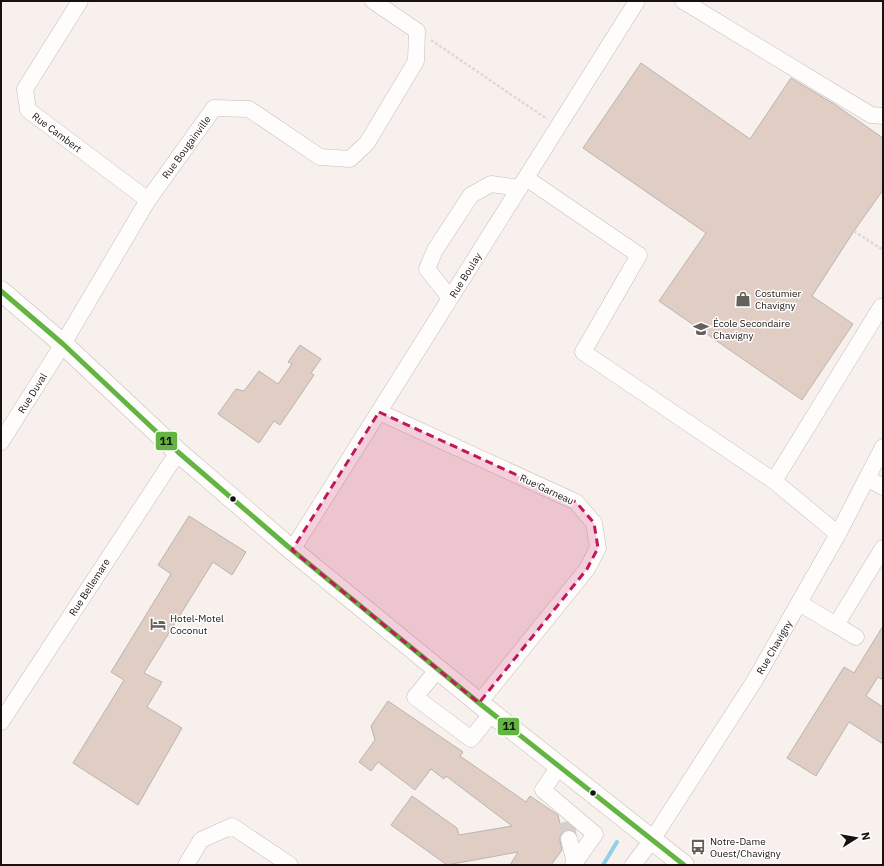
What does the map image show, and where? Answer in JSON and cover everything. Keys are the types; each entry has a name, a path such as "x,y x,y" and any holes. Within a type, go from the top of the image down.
{"main road":[{"path":"1,291 63,344 178,452 292,550 486,708 684,865"}],"street":[{"name":"Rue Cambert","path":"80,1 25,89 28,110 148,200"},
{"path":"373,1 417,31"},
{"name":"Rue Boulay","path":"292,550 637,1"},
{"path":"683,1 871,115 883,116"},
{"name":"Rue Bougainville","path":"63,344 148,200 214,108 249,109 320,157 350,159 367,143 416,61 417,31"},
{"path":"450,298 427,270 435,250 471,195 491,184 523,183 639,255 583,352 774,481 838,534"},
{"path":"774,481 882,307 883,308"},
{"name":"Rue Duval","path":"1,442 63,344"},
{"name":"Rue Garneau","path":"379,412 576,502 594,523 598,548 587,569 486,708 471,739 415,697 438,669"},
{"name":"Rue Chavigny","path":"633,865 652,840 755,680 838,534 883,447"},
{"name":"Rue Bellemare","path":"1,722 178,452"},
{"path":"867,478 883,487"},
{"path":"836,625 883,548"},
{"path":"799,603 856,637"},
{"path":"559,766 543,790 568,817 595,834 574,864"},
{"path":"186,865 201,840 232,826 290,865"},
{"path":"569,838 574,864"}],"path":[{"path":"417,31 559,126"},
{"path":"854,231 883,250"}],"highlighted area":[{"path":"379,412 576,502 594,523 598,548 587,569 479,703 292,550"}],"building":[{"name":"École Secondaire Chavigny","path":"641,63 750,139 791,78 834,104 883,138 883,190 854,231 812,296 853,324 802,400 659,301 706,233 583,148"},
{"path":"300,345 321,359 311,373 314,375 280,425 274,421 259,443 218,414 236,389 244,391 259,371 278,384 292,364 288,362"},
{"name":"Hotel-Motel Coconut","path":"189,516 246,552 232,575 213,562 144,673 162,682 147,707 182,728 138,805 73,763 124,680 111,672 171,574 158,565"},
{"path":"883,626 883,680 878,677 866,696 883,707 883,744 849,722 816,776 787,758 844,667 854,673"},
{"path":"388,701 463,752 460,756 526,802 530,796 558,815 560,824 567,822 573,828 573,831 566,830 562,832 560,841 562,850 551,865 510,865 518,852 447,865 391,825 412,796 457,828 459,835 512,826 446,776 444,779 431,769 415,790 378,762 371,771 359,762 375,740 371,726"}],"waterway":[{"path":"603,865 617,842"}],"tunnel":[{"path":"567,822 569,839"}],"transit line":[{"name":"11","path":"1,291 63,344 178,452 292,550 479,703 684,865"}],"place":[{"name":"Costumier Chavigny","path":"743,299"},
{"name":"École Secondaire Chavigny","path":"701,329"},
{"name":"Hotel-Motel Coconut","path":"158,624"},
{"name":"Notre-Dame Ouest/Chavigny","path":"698,847"}]}
